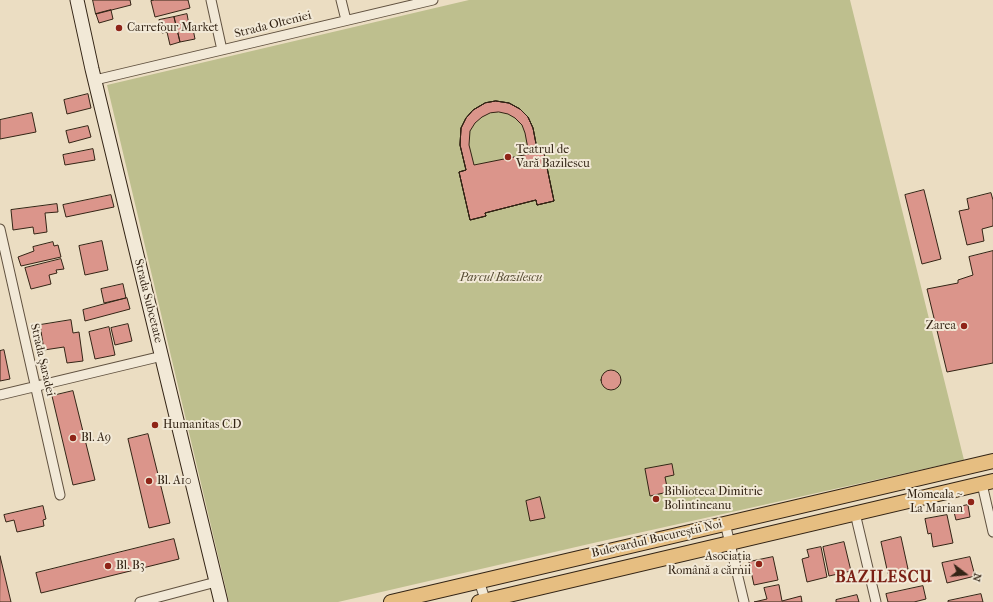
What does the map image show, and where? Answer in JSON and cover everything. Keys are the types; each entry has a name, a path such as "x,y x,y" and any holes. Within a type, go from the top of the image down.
{"main road":[{"name":"Bulevardul Bucureștii Noi","path":"391,602 993,461"},
{"name":"Bulevardul Bucureștii Noi","path":"483,602 730,542 988,483"}],"street":[{"name":"Strada Subcetate","path":"77,0 221,602"},
{"path":"211,0 222,50"},
{"path":"341,0 346,20"},
{"name":"Strada Olteniei","path":"95,80 433,0"},
{"name":"Strada Șaradei","path":"0,229 60,495"},
{"path":"0,395 162,356"},
{"path":"988,483 993,532"},
{"path":"855,513 876,602"},
{"path":"726,523 744,602"},
{"path":"479,581 483,602"},
{"path":"140,602 216,582"}],"green space":[{"name":"Parcul Bazilescu","path":"469,0 850,0 964,460 338,602 229,602 107,85"}],"building":[{"path":"93,0 130,0 131,5 96,14"},
{"path":"188,0 190,8 155,17 151,1"},
{"path":"111,10 113,19 99,23 96,14"},
{"path":"187,14 189,25 192,24 195,39 180,42 174,17"},
{"path":"174,17 180,42 170,45 167,32 162,33 159,20"},
{"path":"88,94 91,108 67,114 64,100"},
{"path":"496,101 509,103 520,109 528,117 533,128 538,154 544,153 554,201 537,205 536,200 485,213 486,216 470,220 459,172 466,170 460,145 461,128 466,118 473,110 485,103","holes":["499,112 508,114 522,125 529,154 474,165 469,145 470,131 475,123 490,113"]},
{"path":"496,101 509,103 520,109 528,117 533,128 538,154 544,153 554,201 537,205 536,200 485,213 486,216 470,220 459,172 466,170 460,145 461,128 466,118 473,110 485,103"},
{"path":"496,101 509,103 520,109 528,117 533,128 538,154 544,153 554,201 537,205 536,200 485,213 486,216 470,220 459,172 466,170 460,145 461,128 466,118 473,110 485,103"},
{"path":"32,113 36,132 0,139 0,120"},
{"path":"88,126 91,137 69,143 66,131"},
{"path":"93,149 95,160 65,165 63,155"},
{"path":"924,190 941,259 922,264 905,195"},
{"path":"991,193 993,200 993,226 982,229 984,241 967,245 959,211 969,209 967,199"},
{"path":"111,195 114,207 66,217 63,205"},
{"path":"57,204 58,212 45,213 47,232 34,234 33,227 13,230 11,210"},
{"path":"102,241 108,270 85,275 79,246"},
{"path":"53,242 54,246 58,245 61,257 21,266 18,257 34,251 33,247"},
{"name":"Zarea","path":"993,251 993,363 947,372 927,289 958,283 958,280 973,275 969,257"},
{"path":"61,259 64,269 56,270 57,273 49,275 51,284 31,289 25,268"},
{"path":"123,284 126,298 104,303 101,289"},
{"path":"127,298 130,309 85,321 83,310"},
{"path":"71,320 73,333 79,332 83,361 67,363 64,347 44,350 40,325"},
{"path":"128,324 132,341 115,345 111,328"},
{"path":"109,327 115,355 95,359 89,332"},
{"path":"4,350 10,379 0,381 0,351"},
{"path":"611,370 618,373 621,380 618,387 611,390 604,387 601,380 604,373"},
{"name":"Bl. A9","path":"73,391 95,480 73,485 52,396"},
{"name":"Bl. A10","path":"148,434 170,523 149,528 128,439"},
{"path":"672,464 674,475 665,477 668,492 650,496 645,469"},
{"path":"540,497 545,518 530,521 526,501"},
{"path":"968,505 970,517 956,520 953,508"},
{"path":"43,506 46,519 43,520 44,526 17,532 14,520 6,522 4,515"},
{"path":"947,515 953,543 933,547 931,533 928,534 925,519"},
{"path":"901,537 908,569 888,574 881,542"},
{"name":"Bl. B3","path":"174,539 179,559 41,593 36,573"},
{"path":"844,542 851,571 829,576 823,547"},
{"path":"821,547 827,577 807,582 802,559 809,557 807,550"},
{"path":"0,556 11,602 0,602"},
{"path":"773,557 778,580 754,585 749,562"},
{"path":"970,557 975,576 947,583 942,563"},
{"path":"779,585 782,601 801,596 802,602 754,602 767,599 764,588"},
{"path":"923,586 926,599 914,602 888,602 886,594"},
{"path":"981,594 983,602 948,602 948,601"},
{"path":"857,595 859,602 836,602 836,600"}],"place":[{"name":"Carrefour Market","path":"119,28"},
{"name":"Teatrul de Vară Bazilescu","path":"508,157"},
{"name":"Zarea","path":"964,326"},
{"name":"Humanitas C.D","path":"155,425"},
{"name":"Bl. A9","path":"73,438"},
{"name":"Bl. A10","path":"149,481"},
{"name":"Biblioteca Dimitrie Bolintineanu","path":"656,499"},
{"name":"Momeala ~ La Marian","path":"971,502"},
{"name":"Asociația Română a cărnii","path":"759,564"},
{"name":"Bl. B3","path":"108,566"}],"district":[{"name":"BAZILESCU","path":"884,578"}]}
